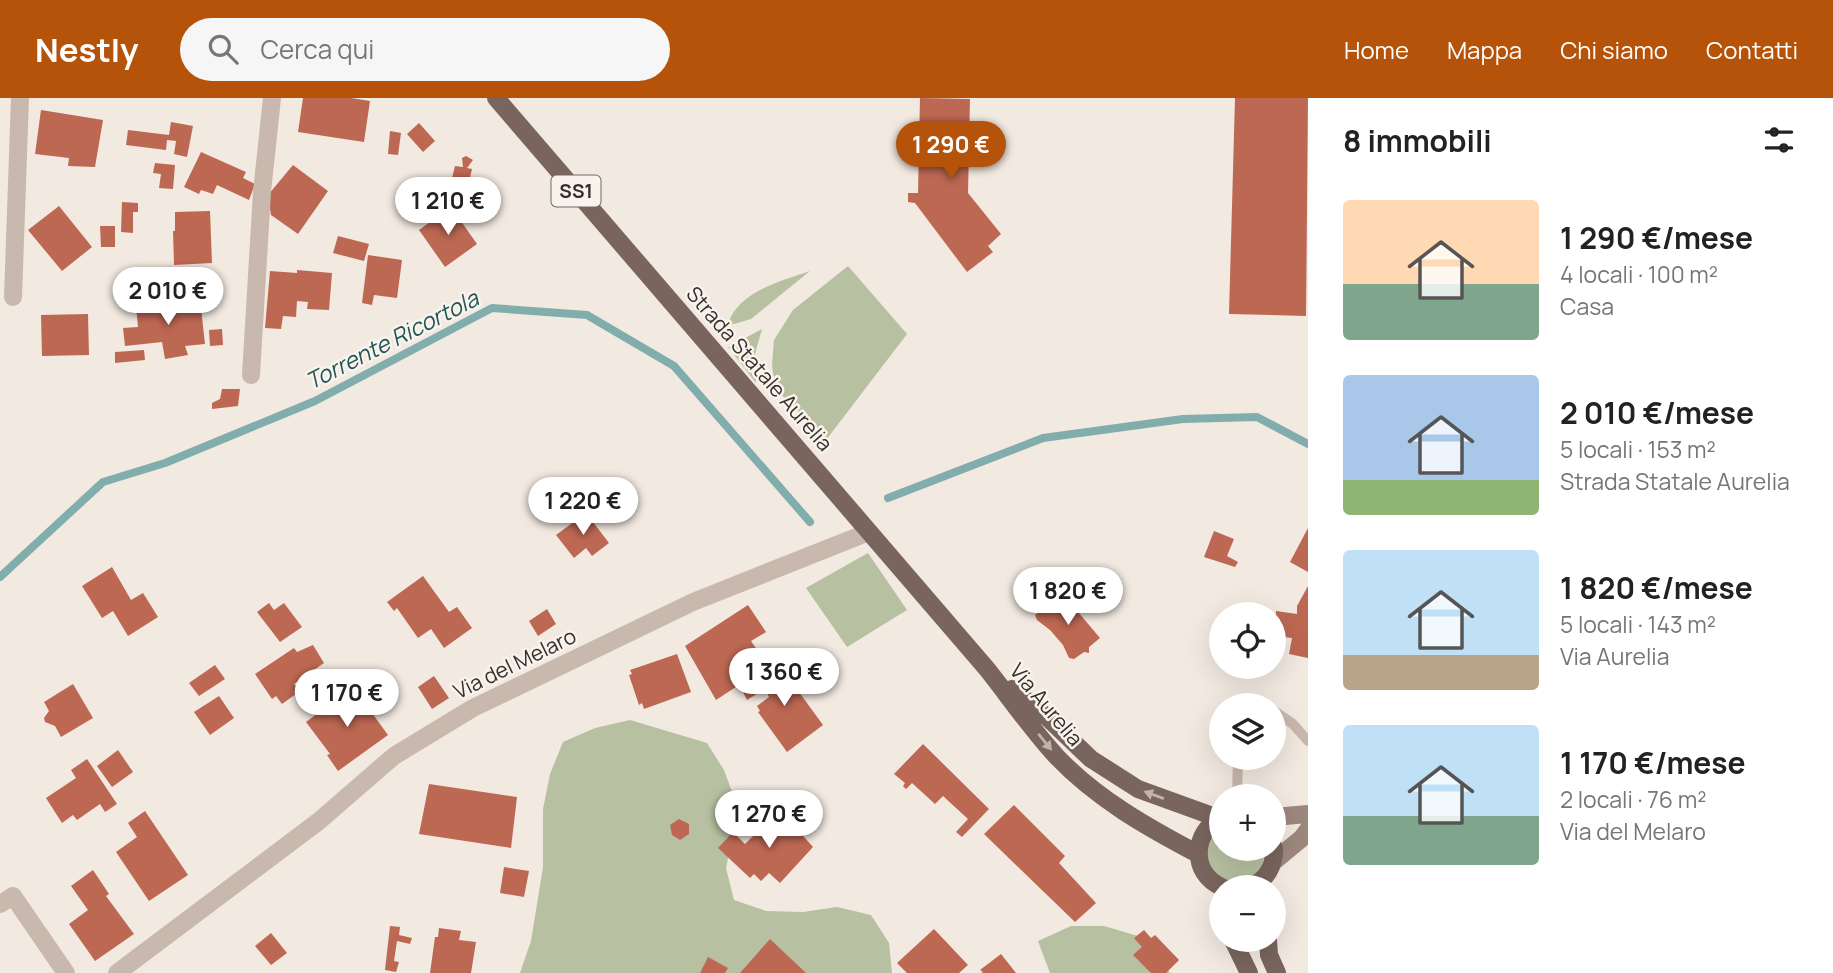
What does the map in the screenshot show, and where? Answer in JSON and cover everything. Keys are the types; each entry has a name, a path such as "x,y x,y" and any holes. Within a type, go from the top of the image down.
{"main road":[{"name":"Strada Statale Aurelia","path":"496,98 987,669"},
{"name":"Via Aurelia","path":"987,669 1048,718 1091,759 1138,789 1209,813"},
{"name":"Via Aurelia","path":"987,669 1057,757 1097,792 1145,826 1198,854"},
{"path":"1209,827 1203,833 1198,854 1209,879"},
{"path":"1239,952 1249,973"},
{"path":"1269,952 1277,973"}],"street":[{"path":"13,297 20,98"},
{"path":"251,375 262,191 272,98"},
{"name":"Via del Melaro","path":"117,973 319,821 394,756 473,708 693,602 869,532"},
{"path":"1286,816 1308,814"},
{"path":"1286,850 1308,830"},
{"path":"0,904 13,896 66,973"}],"lane":[{"path":"1286,719 1308,741"}],"green space":[{"path":"848,266 907,334 826,440 775,388 772,365 774,340 793,310"},
{"path":"810,271 751,319 727,326 732,314 750,296 773,284"},
{"path":"762,329 755,354 756,383 728,347"},
{"path":"868,553 907,610 847,647 806,588"},
{"path":"630,720 707,743 724,770 735,800 733,834 726,868 734,900 766,911 803,912 837,907 871,915 889,943 892,973 520,973 531,941 543,867 543,809 550,774 563,742 595,728"},
{"path":"1209,837 1209,861 1263,861 1261,871 1255,875 1216,875 1208,870 1206,840"},
{"path":"1071,926 1104,926 1138,936 1170,973 1050,973 1038,941"}],"building":[{"path":"303,98 351,98 370,101 364,142 298,132"},
{"path":"920,98 970,99 968,193 1001,234 988,246 993,252 967,272 915,203 908,202 908,193 918,193"},
{"path":"1235,98 1308,98 1306,316 1229,314"},
{"path":"41,110 103,120 95,167 68,166 69,158 35,154"},
{"path":"171,122 193,126 187,157 174,154 176,141 167,140 166,150 126,145 128,130 169,135"},
{"path":"419,123 435,141 423,152 407,134"},
{"path":"390,131 401,133 398,155 388,154"},
{"path":"201,152 246,172 243,178 255,184 249,200 217,185 213,194 201,190 199,194 184,187"},
{"path":"466,156 473,160 467,168 472,169 469,182 452,178 455,166 463,167 462,158"},
{"path":"155,163 175,165 173,189 159,188 161,174 153,173"},
{"path":"293,165 328,191 298,234 271,215 268,195"},
{"path":"122,202 138,203 138,212 133,212 133,233 121,232"},
{"path":"59,206 92,247 62,271 28,230"},
{"path":"451,207 477,244 445,267 419,230"},
{"path":"210,211 212,263 174,265 175,212"},
{"path":"100,226 115,226 115,247 101,247"},
{"path":"338,236 369,244 364,261 333,253"},
{"path":"368,255 402,260 397,298 374,295 372,305 362,303"},
{"path":"297,270 332,273 329,310 307,309 308,302 297,301 296,317 283,316 281,329 265,328 270,271 297,273"},
{"path":"136,285 137,302 116,303 116,286"},
{"path":"200,299 205,344 185,346 188,355 165,359 162,342 125,346 123,328 138,327 136,306"},
{"path":"88,314 89,355 42,356 41,315"},
{"path":"222,329 223,345 210,346 209,330"},
{"path":"144,350 145,360 115,363 115,352"},
{"path":"222,389 240,389 238,406 212,409 212,403 220,399"},
{"path":"586,513 609,543 592,556 586,548 574,558 556,535"},
{"path":"1308,528 1308,572 1290,562"},
{"path":"1214,531 1234,539 1227,556 1238,562 1235,567 1204,557"},
{"path":"112,567 131,600 143,593 158,617 128,636 113,611 102,618 82,586"},
{"path":"423,576 449,612 457,607 472,628 444,648 431,629 418,638 397,608 394,611 387,602"},
{"path":"1308,586 1308,658 1289,654 1292,638 1286,637 1286,612 1297,614 1297,606"},
{"path":"1062,593 1100,638 1089,647 1089,653 1084,652 1074,659 1069,658 1063,645 1035,615"},
{"path":"269,603 274,610 284,603 302,627 280,642 257,612"},
{"path":"748,605 766,632 751,641 768,666 716,700 685,646"},
{"path":"547,609 556,624 538,636 529,621"},
{"path":"313,645 324,663 294,684 300,691 282,704 276,696 272,699 255,674 294,648 297,652"},
{"path":"677,654 691,692 644,709 642,703 639,705 629,675 632,674 630,670"},
{"path":"215,665 225,679 199,696 189,683"},
{"path":"780,666 823,725 787,752 758,712 760,711 757,706 769,697 765,689 747,700 741,688"},
{"path":"434,676 449,698 432,709 418,687"},
{"path":"73,684 93,718 61,737 55,726 45,722 44,718 49,711 44,702"},
{"path":"353,687 388,735 338,771 327,755 330,754 306,722"},
{"path":"219,696 234,718 210,735 194,712"},
{"path":"923,744 989,809 962,837 956,832 968,819 943,796 935,804 912,783 906,789 903,786 905,783 894,774"},
{"path":"118,750 133,772 112,787 97,766"},
{"path":"87,759 117,804 105,812 100,804 77,820 73,815 62,823 46,798 76,778 71,770"},
{"path":"429,784 517,797 511,848 419,834"},
{"path":"1014,805 1065,856 1059,863 1096,903 1075,922 984,834"},
{"path":"780,810 813,847 780,883 769,873 761,881 754,874 750,878 718,848 733,832 745,844"},
{"path":"145,811 188,875 149,901 116,852 137,837 128,823"},
{"path":"679,819 689,824 689,834 680,840 672,835 670,825"},
{"path":"504,867 529,871 524,897 500,893"},
{"path":"93,870 109,894 106,896 134,934 95,961 69,924 88,910 71,886"},
{"path":"390,926 400,927 399,935 412,938 410,944 397,941 394,961 399,962 396,972 385,970"},
{"path":"439,928 461,931 459,940 476,942 471,973 430,973 435,937 438,937"},
{"path":"934,929 968,965 959,973 907,973 897,963"},
{"path":"1144,930 1151,938 1155,935 1179,960 1166,973 1151,973 1133,955 1142,947 1134,938"},
{"path":"271,933 287,953 271,965 255,946"},
{"path":"770,939 806,973 740,973"},
{"path":"1001,954 1016,973 981,973 983,972 980,970"},
{"path":"708,957 728,968 725,973 700,973"}],"waterway":[{"name":"Torrente Ricortola","path":"0,577 103,482 165,463 315,401 492,308 587,315 674,366 810,522"},
{"name":"Torrente Ricortola","path":"888,498 1043,438 1183,419 1257,417 1308,444"}]}
